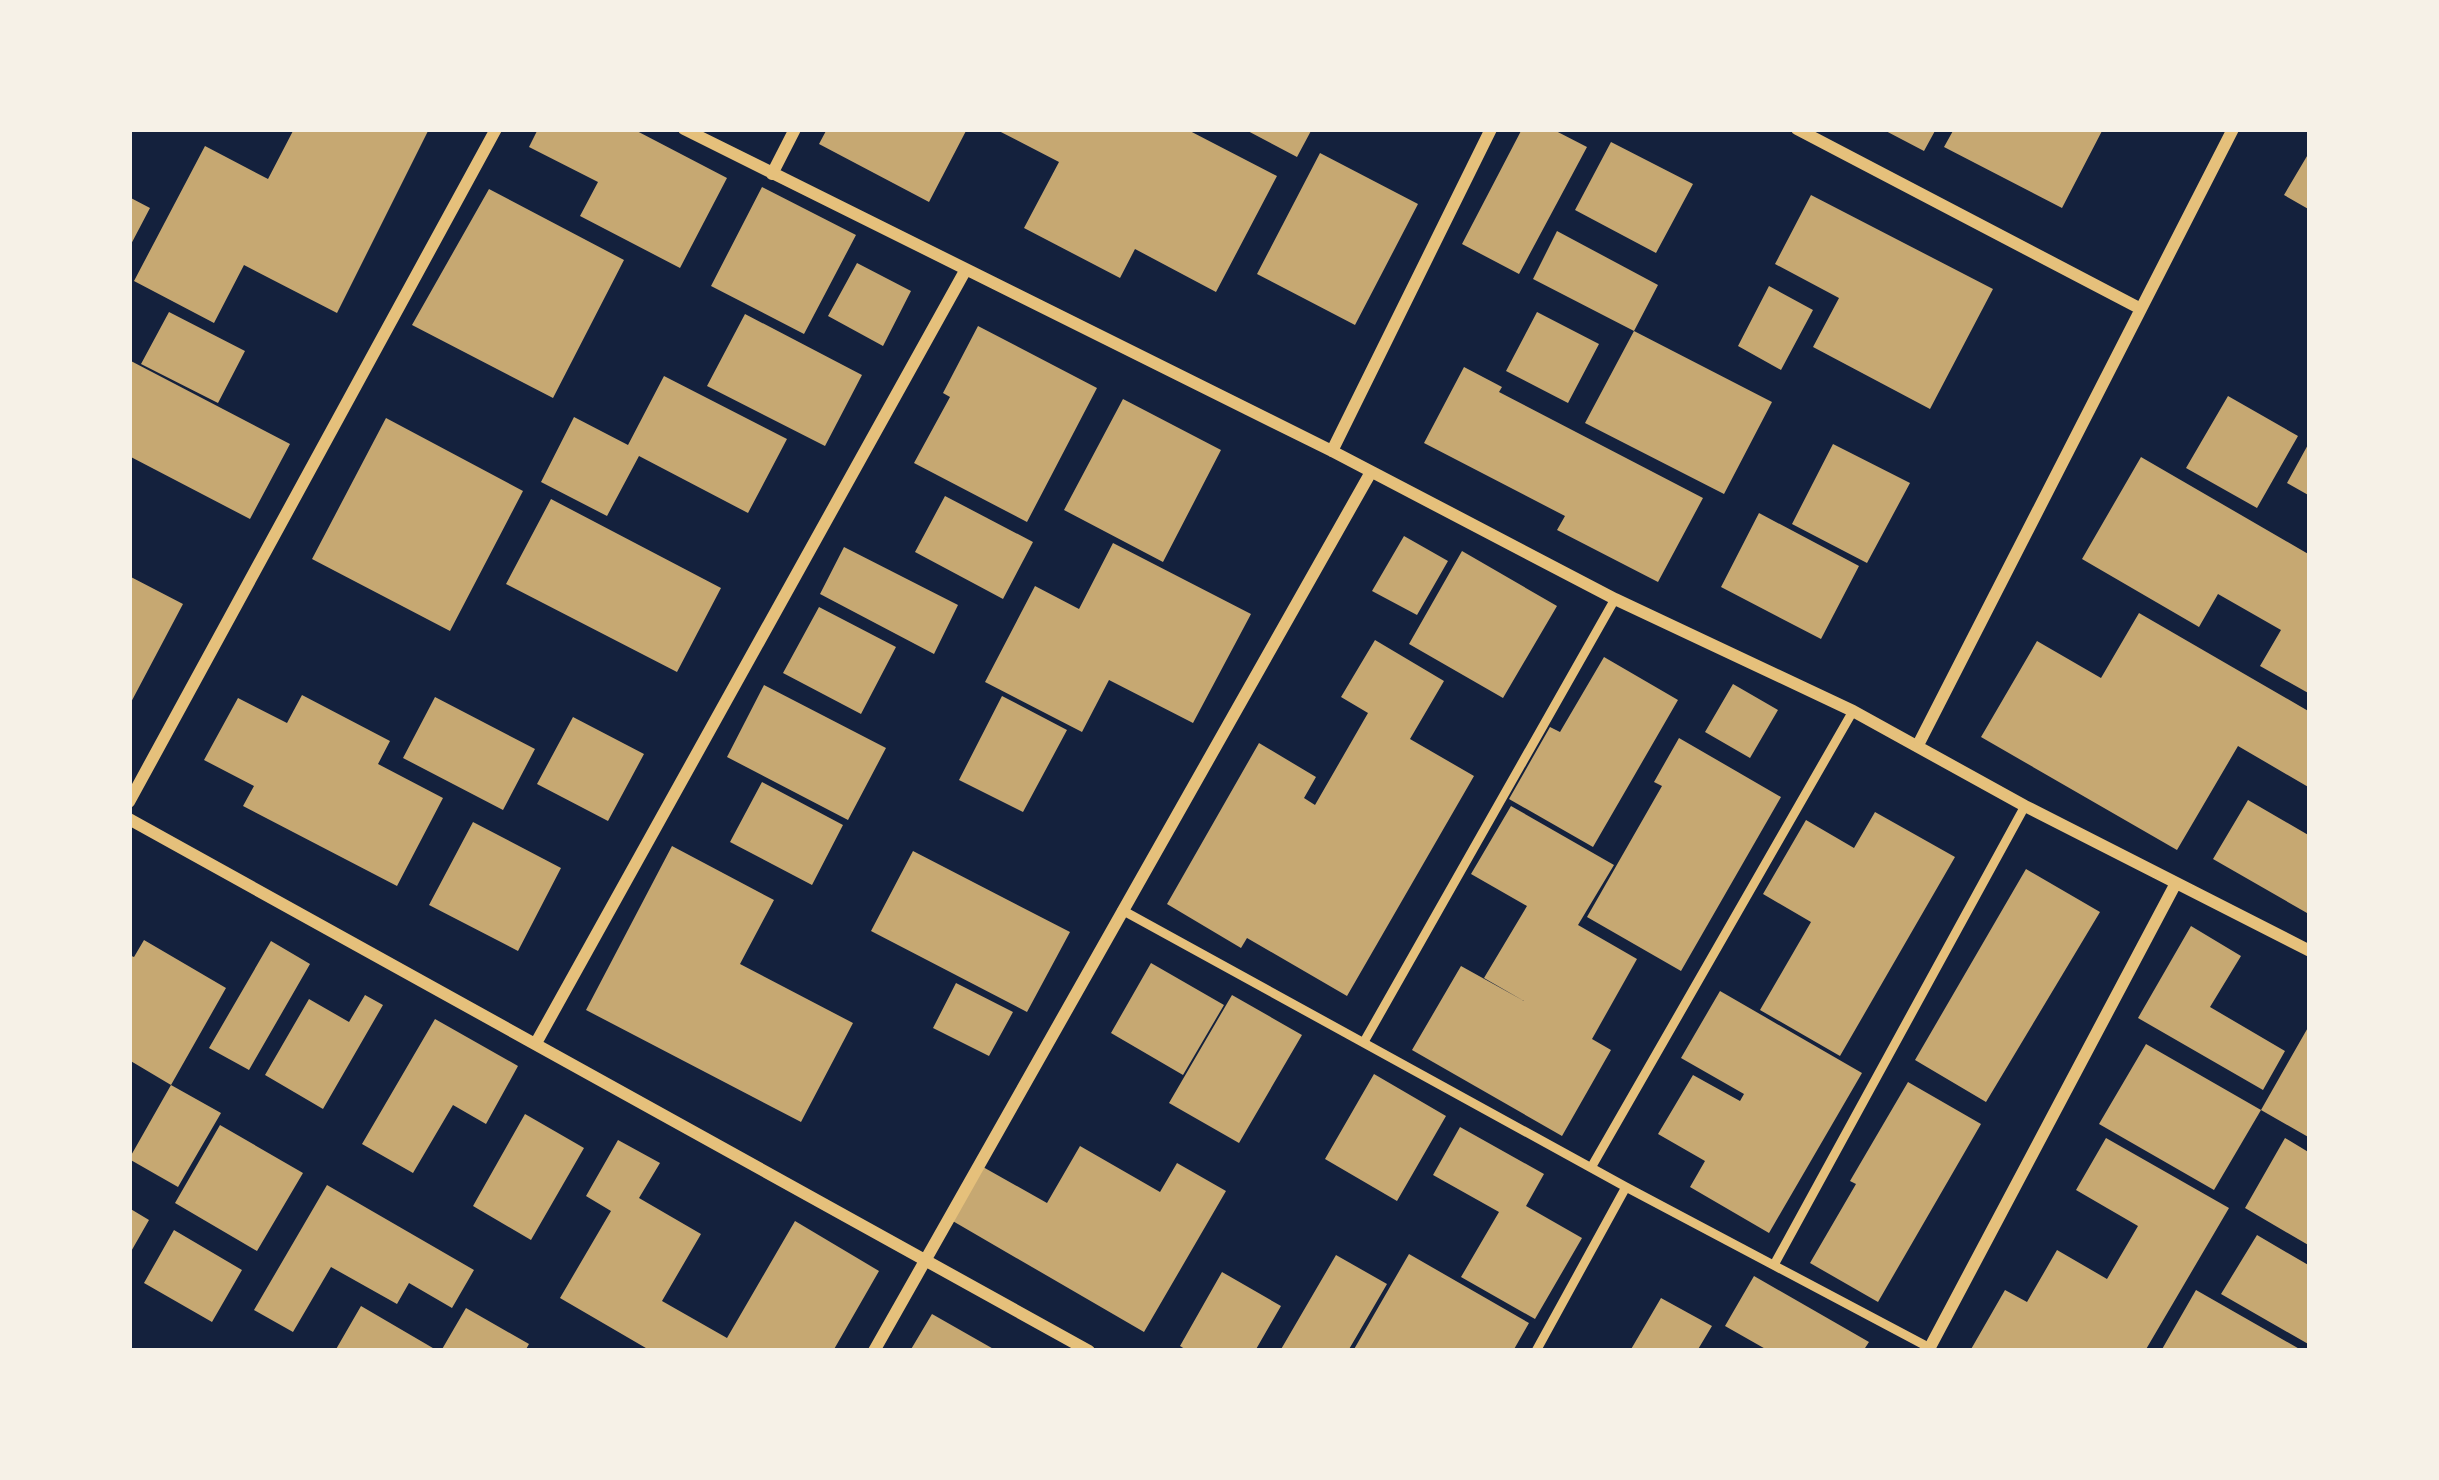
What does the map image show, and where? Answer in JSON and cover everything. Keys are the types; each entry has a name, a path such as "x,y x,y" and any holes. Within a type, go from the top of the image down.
{"street":[{"path":"129,802 496,129"},
{"path":"684,129 1332,451 1615,599 1852,711 2025,806 2310,951"},
{"path":"772,174 795,129"},
{"path":"1332,451 1491,129"},
{"path":"1797,129 2141,309"},
{"path":"1918,746 2234,129"},
{"path":"536,1043 965,271"},
{"path":"874,1351 1371,472"},
{"path":"129,820 1089,1351"},
{"path":"1929,1349 2176,883"}],"lane":[{"path":"1365,1040 1615,599"},
{"path":"1592,1166 1852,711"},
{"path":"1775,1263 2025,806"},
{"path":"1122,910 1929,1349"},
{"path":"1535,1351 1626,1187"}],"building":[{"path":"294,129 429,129 337,313 244,265 214,323 134,281 205,146 268,179"},
{"path":"538,129 633,129 727,178 680,268 580,216 598,182 529,147"},
{"path":"827,129 967,129 929,202 819,144"},
{"path":"995,129 1186,129 1277,176 1216,292 1135,249 1120,278 1024,228 1059,162"},
{"path":"1244,129 1312,129 1297,157"},
{"path":"1522,129 1552,129 1587,147 1519,274 1462,244"},
{"path":"1882,129 1936,129 1924,151"},
{"path":"1954,129 2103,129 2062,208 1944,147"},
{"path":"1611,142 1693,184 1656,253 1575,210"},
{"path":"2310,151 2310,210 2284,195"},
{"path":"1320,153 1418,204 1355,325 1257,274"},
{"path":"762,187 856,235 804,334 711,286"},
{"path":"489,189 624,260 553,398 412,325"},
{"path":"1811,195 1993,289 1930,409 1813,347 1839,298 1775,264"},
{"path":"129,197 150,208 129,248"},
{"path":"1557,231 1658,285 1634,331 1533,279"},
{"path":"857,263 911,291 883,346 828,316"},
{"path":"1769,286 1813,310 1781,370 1738,346"},
{"path":"169,312 245,351 218,403 141,364"},
{"path":"1537,312 1599,344 1568,403 1506,371"},
{"path":"745,314 862,375 825,446 707,386"},
{"path":"978,326 1097,388 1027,522 914,463 950,397 943,393"},
{"path":"1634,331 1772,402 1724,494 1585,423"},
{"path":"129,360 290,444 250,519 129,456"},
{"path":"1464,367 1502,387 1499,392 1703,498 1658,582 1557,530 1565,516 1424,443"},
{"path":"664,376 787,439 748,513 639,456 607,516 541,482 574,417 628,445"},
{"path":"2228,396 2298,436 2257,508 2186,468"},
{"path":"1123,399 1221,450 1163,562 1064,510"},
{"path":"386,418 523,491 450,631 312,559"},
{"path":"2310,441 2310,496 2287,483"},
{"path":"1833,444 1910,483 1867,563 1792,524"},
{"path":"2141,457 2310,555 2310,694 2260,666 2281,630 2218,594 2199,627 2082,559"},
{"path":"945,496 1033,542 1003,599 915,552"},
{"path":"551,499 721,588 677,672 506,584"},
{"path":"1759,513 1859,566 1821,639 1721,587"},
{"path":"1404,536 1448,561 1417,615 1372,591"},
{"path":"1113,543 1251,614 1193,723 1109,680 1082,732 985,682 1035,586 1079,609"},
{"path":"844,547 958,605 934,654 820,594"},
{"path":"1462,551 1557,606 1503,698 1409,644"},
{"path":"129,576 183,604 129,706"},
{"path":"819,607 896,647 861,714 783,673"},
{"path":"2139,613 2310,712 2310,788 2238,746 2177,850 1981,737 2037,641 2101,678"},
{"path":"1375,640 1444,681 1410,739 1474,776 1347,996 1247,938 1241,948 1167,904 1259,743 1316,777 1304,798 1315,805 1368,713 1341,697"},
{"path":"1604,657 1678,700 1593,847 1509,799 1550,727 1560,732"},
{"path":"1733,684 1778,710 1750,758 1705,732"},
{"path":"764,685 886,748 848,820 727,757"},
{"path":"302,695 390,741 378,764 443,798 397,886 243,806 254,786 204,760 238,698 287,723"},
{"path":"1002,696 1067,730 1023,812 959,780"},
{"path":"435,697 535,749 503,810 403,758"},
{"path":"573,717 644,754 608,821 537,784"},
{"path":"1679,738 1781,797 1681,971 1587,917 1662,786 1654,782"},
{"path":"762,782 843,825 812,885 730,842"},
{"path":"2248,800 2310,836 2307,913 2213,859"},
{"path":"1511,806 1614,865 1578,925 1637,959 1592,1039 1611,1050 1562,1136 1412,1050 1461,966 1524,1001 1484,978 1527,906 1471,874"},
{"path":"1875,812 1955,857 1840,1056 1760,1010 1811,922 1763,894 1806,820 1854,848"},
{"path":"473,822 561,868 518,951 429,905"},
{"path":"672,846 774,900 740,964 853,1023 801,1122 586,1010"},
{"path":"913,851 1070,932 1027,1012 871,931"},
{"path":"2026,869 2100,912 1986,1102 1915,1060"},
{"path":"2191,926 2241,956 2210,1007 2285,1051 2263,1090 2138,1018"},
{"path":"144,940 226,988 171,1085 129,1060 129,955 134,957"},
{"path":"271,941 310,964 249,1070 209,1048"},
{"path":"1151,963 1224,1005 1183,1075 1111,1033"},
{"path":"956,983 1013,1012 989,1056 933,1028"},
{"path":"1720,991 1862,1073 1769,1233 1690,1187 1705,1161 1658,1134 1693,1075 1740,1101 1744,1094 1681,1058"},
{"path":"365,995 383,1005 323,1109 265,1075 309,999 349,1022"},
{"path":"1232,995 1302,1035 1239,1143 1169,1103"},
{"path":"435,1019 518,1066 486,1124 453,1105 413,1173 362,1144"},
{"path":"2310,1024 2310,1138 2261,1110"},
{"path":"2146,1044 2261,1110 2214,1190 2099,1124"},
{"path":"1374,1074 1446,1116 1397,1201 1325,1159"},
{"path":"1908,1082 1981,1124 1878,1302 1810,1263 1856,1184 1850,1181"},
{"path":"171,1085 221,1113 178,1187 129,1159"},
{"path":"525,1114 584,1148 531,1240 473,1206"},
{"path":"220,1125 303,1173 257,1251 175,1203"},
{"path":"1460,1127 1544,1174 1526,1206 1582,1238 1535,1319 1461,1277 1499,1212 1433,1175"},
{"path":"2106,1138 2229,1208 2145,1351 1970,1351 2005,1290 2027,1302 2057,1250 2107,1279 2138,1226 2076,1190"},
{"path":"2285,1138 2310,1153 2310,1246 2245,1208"},
{"path":"618,1140 660,1163 639,1198 701,1234 662,1301 727,1338 795,1221 879,1271 833,1351 651,1351 560,1298 611,1211 586,1196"},
{"path":"1080,1146 1160,1192 1177,1163 1226,1191 1144,1332 951,1220 983,1167 1047,1203"},
{"path":"327,1185 474,1270 452,1308 409,1283 397,1304 331,1267 293,1332 254,1310"},
{"path":"129,1208 149,1220 129,1255"},
{"path":"174,1230 242,1270 212,1322 144,1283"},
{"path":"2257,1235 2310,1266 2310,1345 2221,1294"},
{"path":"1409,1254 1529,1323 1513,1351 1353,1351"},
{"path":"1336,1255 1387,1284 1348,1351 1280,1351"},
{"path":"1222,1272 1281,1306 1255,1351 1188,1351 1180,1346"},
{"path":"1754,1276 1869,1342 1863,1351 1769,1351 1725,1326"},
{"path":"2196,1290 2303,1351 2161,1351"},
{"path":"1661,1298 1712,1326 1697,1351 1630,1351"},
{"path":"361,1306 438,1351 335,1351"},
{"path":"466,1308 529,1344 525,1351 441,1351"},
{"path":"932,1314 997,1351 910,1351"}]}
